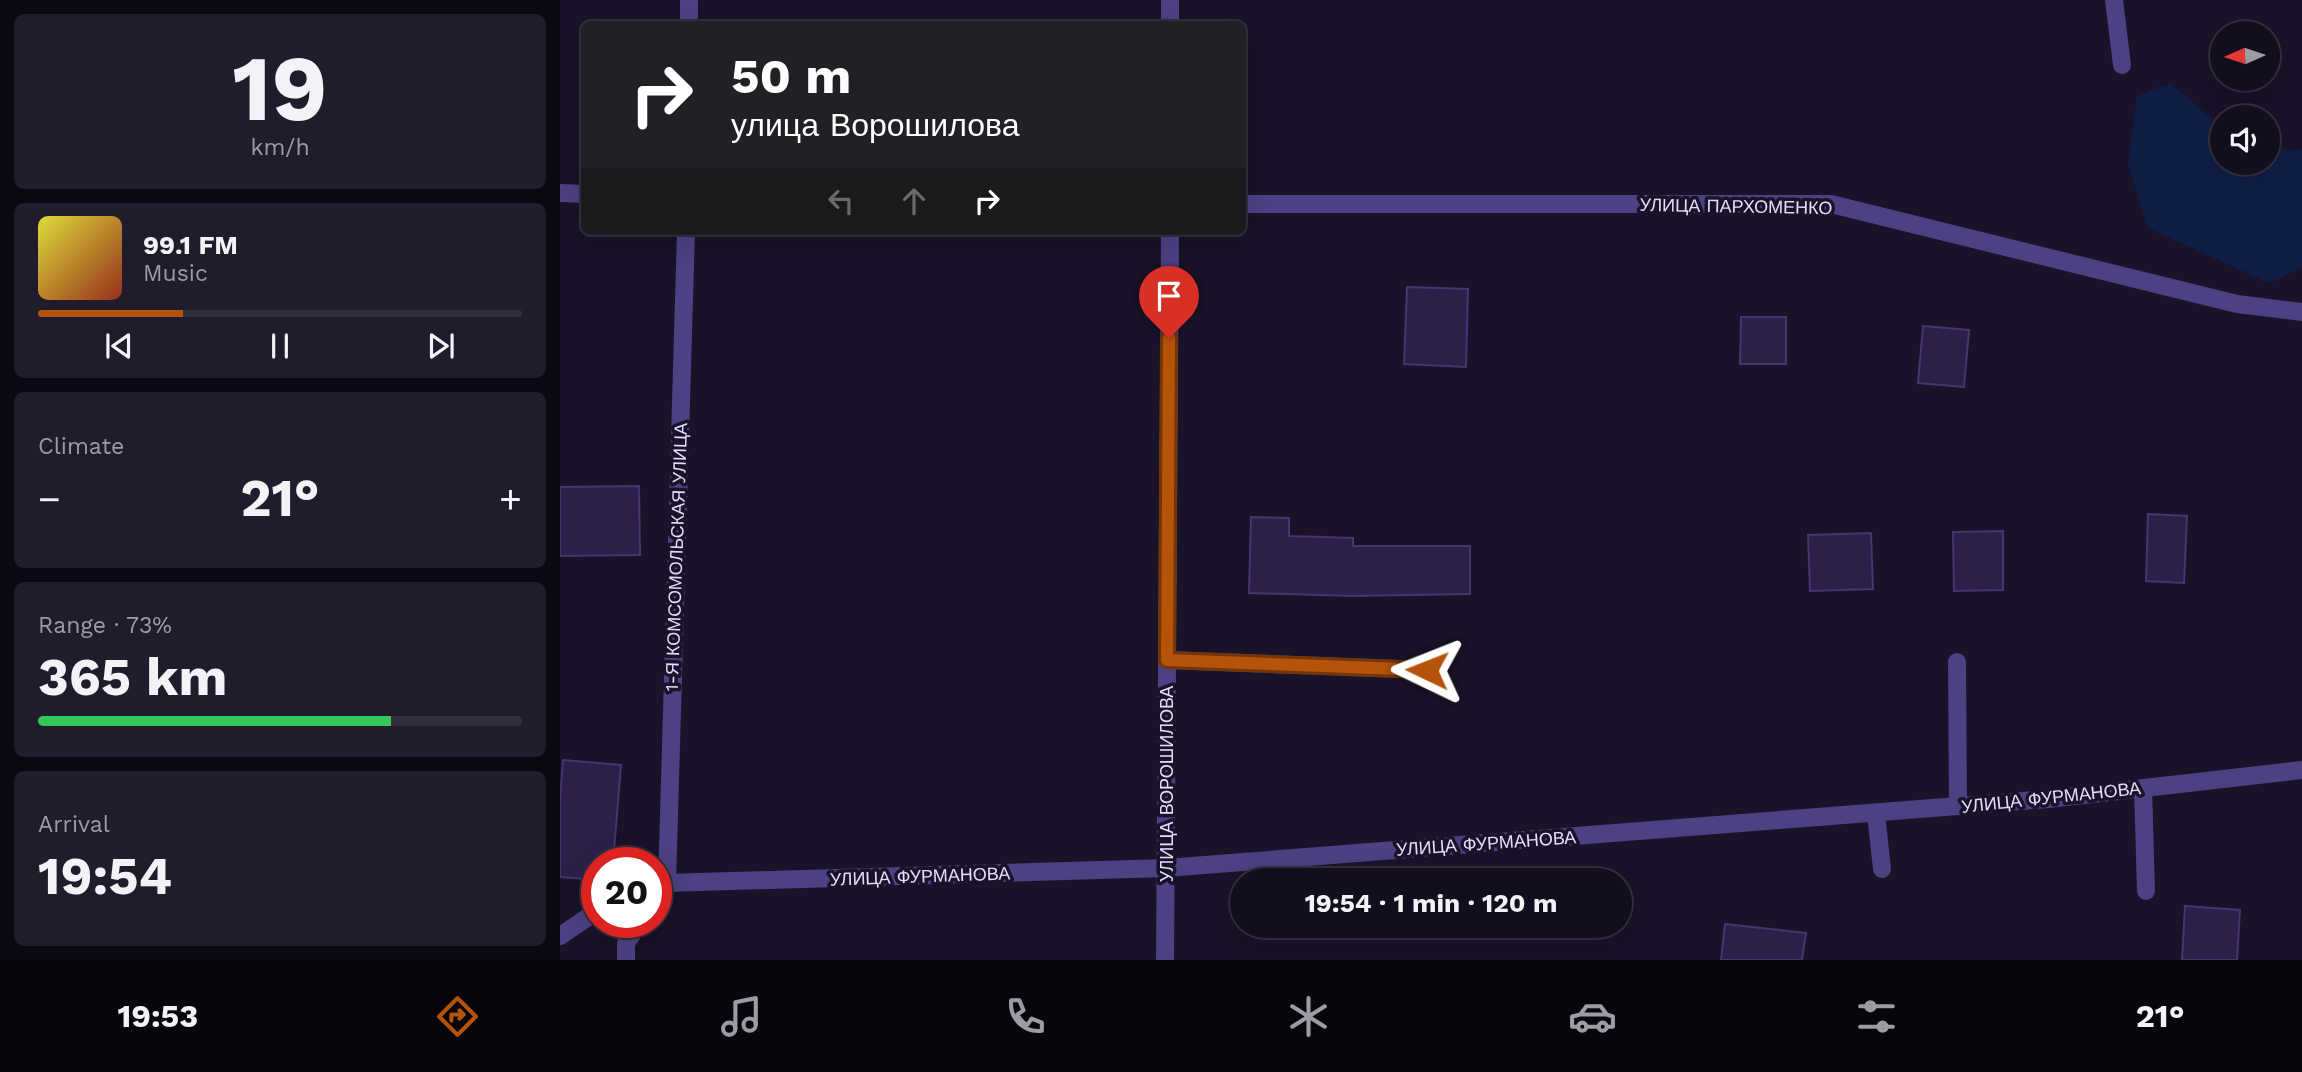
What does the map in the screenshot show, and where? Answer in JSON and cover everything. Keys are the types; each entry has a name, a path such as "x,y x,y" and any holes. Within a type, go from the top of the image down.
{"street":[{"path":"689,0 689,21"},
{"path":"1170,0 1170,21"},
{"path":"2114,0 2122,65"},
{"path":"560,193 581,194"},
{"name":"УЛИЦА ПАРХОМЕНКО","path":"1246,204 1830,204 2237,304 2302,312"},
{"name":"1-Я КОМСОМОЛЬСКАЯ УЛИЦА","path":"663,847 685,235"},
{"name":"УЛИЦА ВОРОШИЛОВА","path":"1165,960 1170,235"},
{"path":"1167,660 1427,670"},
{"path":"1957,662 1958,806"},
{"name":"УЛИЦА ФУРМАНОВА","path":"672,885 1166,868 1958,806 2302,770"},
{"path":"2143,788 2146,891"},
{"path":"1876,813 1882,869"},
{"path":"560,936 581,922"},
{"path":"626,960 626,943 629,938"}],"water":[{"path":"2170,83 2210,117 2210,175 2280,175 2280,147 2288,150 2302,149 2302,268 2269,283 2148,228 2128,164 2137,96"}],"building":[{"path":"1407,287 1468,289 1466,367 1404,364"},
{"path":"1741,317 1786,317 1786,364 1740,364"},
{"path":"1923,326 1969,330 1964,387 1918,383"},
{"path":"639,486 640,555 560,556 560,487"},
{"path":"2148,514 2187,516 2184,583 2146,581"},
{"path":"1251,517 1289,518 1289,536 1353,538 1353,546 1470,546 1470,594 1352,596 1249,593"},
{"path":"2003,531 2003,590 1954,591 1953,532"},
{"path":"1871,533 1873,589 1810,591 1808,535"},
{"path":"563,760 621,765 614,847 581,847 581,879 560,877"},
{"path":"2185,906 2240,910 2237,960 2182,960"},
{"path":"1725,924 1806,933 1802,960 1721,960"}],"route":[{"path":"1169,338 1167,660 1427,670"}]}
